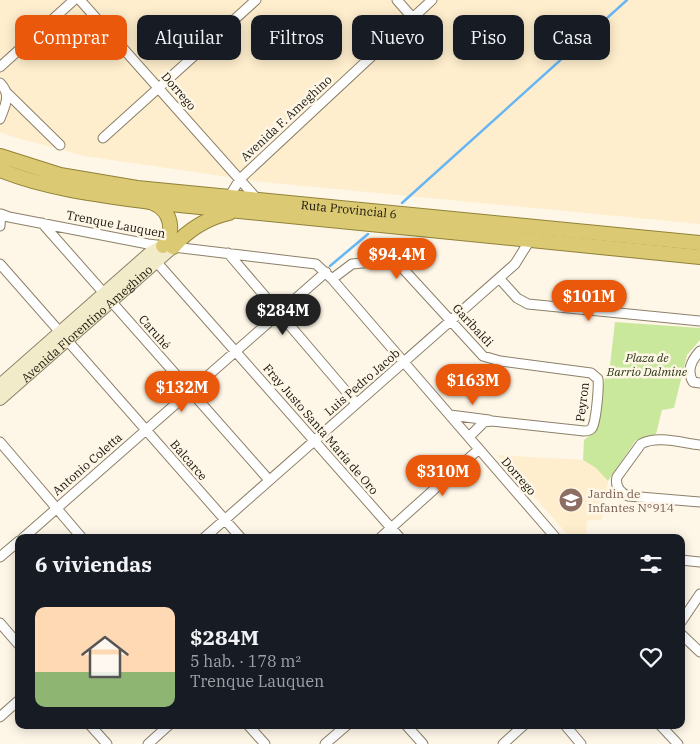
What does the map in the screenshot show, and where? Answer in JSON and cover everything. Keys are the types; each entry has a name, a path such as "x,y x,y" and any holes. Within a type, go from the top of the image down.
{"highway":[{"name":"Ruta Provincial 6","path":"0,156 9,169 88,193 150,202 700,257"},
{"name":"Ruta Provincial 6","path":"9,169 60,175 137,188 700,242"},
{"path":"150,202 168,214 170,234 158,250"},
{"path":"158,250 209,219 243,211"}],"main road":[{"name":"Avenida Florentino Ameghino","path":"0,399 64,336 158,250"},
{"name":"Avenida Florentino Ameghino","path":"0,385 64,336"}],"street":[{"path":"0,68 74,0"},
{"name":"Dorrego","path":"80,0 258,200"},
{"path":"103,138 256,0"},
{"path":"397,0 410,15"},
{"name":"Avenida F. Ameghino","path":"414,15 432,0"},
{"name":"Avenida F. Ameghino","path":"229,197 240,179 366,60"},
{"path":"0,84 60,145"},
{"path":"0,119 8,99 7,93"},
{"path":"0,213 0,226"},
{"name":"Trenque Lauquen","path":"0,213 9,218 42,223 158,250 228,254 316,264 329,275"},
{"name":"Caruhé","path":"42,223 269,480"},
{"name":"Luis Pedro Jacob","path":"208,534 515,264 530,240"},
{"name":"Fray Justo Santa María de Oro","path":"158,250 235,350 396,534"},
{"path":"228,254 356,403"},
{"name":"Garibaldi","path":"329,275 352,264 395,260 478,352 500,362 591,373"},
{"name":"Balcarce","path":"0,264 238,534"},
{"name":"Dorrego","path":"329,275 553,534"},
{"name":"Antonio Coletta","path":"27,534 278,312 329,275"},
{"path":"499,278 517,298 528,304 700,321"},
{"path":"700,350 692,360 690,367 693,382 700,383"},
{"name":"Peyron","path":"492,420 584,432 592,428 599,384 596,376 591,373"},
{"path":"450,415 492,420"},
{"path":"469,437 484,422 492,420"},
{"path":"700,445 652,440 641,444 617,477 616,483 621,493 628,496 700,502"},
{"path":"0,442 79,534"},
{"path":"384,534 479,449"},
{"path":"0,557 15,544"},
{"path":"685,560 700,562"},
{"path":"685,616 700,594"},
{"path":"0,623 15,640"},
{"path":"685,638 700,652"},
{"path":"0,717 15,704"},
{"path":"94,729 107,744"},
{"path":"148,744 165,729"},
{"path":"252,729 265,744"},
{"path":"325,744 342,729"},
{"path":"410,729 423,744"},
{"path":"503,744 520,729"},
{"path":"568,729 581,744"},
{"path":"664,729 678,744"}],"shaded area":[{"path":"0,0 700,0 700,224 263,182 84,156 0,132"},
{"name":"Jardin de Infantes N°914","path":"497,455 583,460 596,468 608,481 602,519 587,521 586,534 567,534"}],"green space":[{"name":"Plaza de Barrio Dalmine","path":"615,322 700,328 700,340 687,355 674,408 662,410 656,434 636,440 608,481 596,468 583,460 584,440 593,433 607,368 610,365"}],"waterway":[{"path":"402,203 627,0"},
{"path":"330,266 368,234"}],"place":[{"name":"Jardin de Infantes N°914","path":"571,500"}]}
